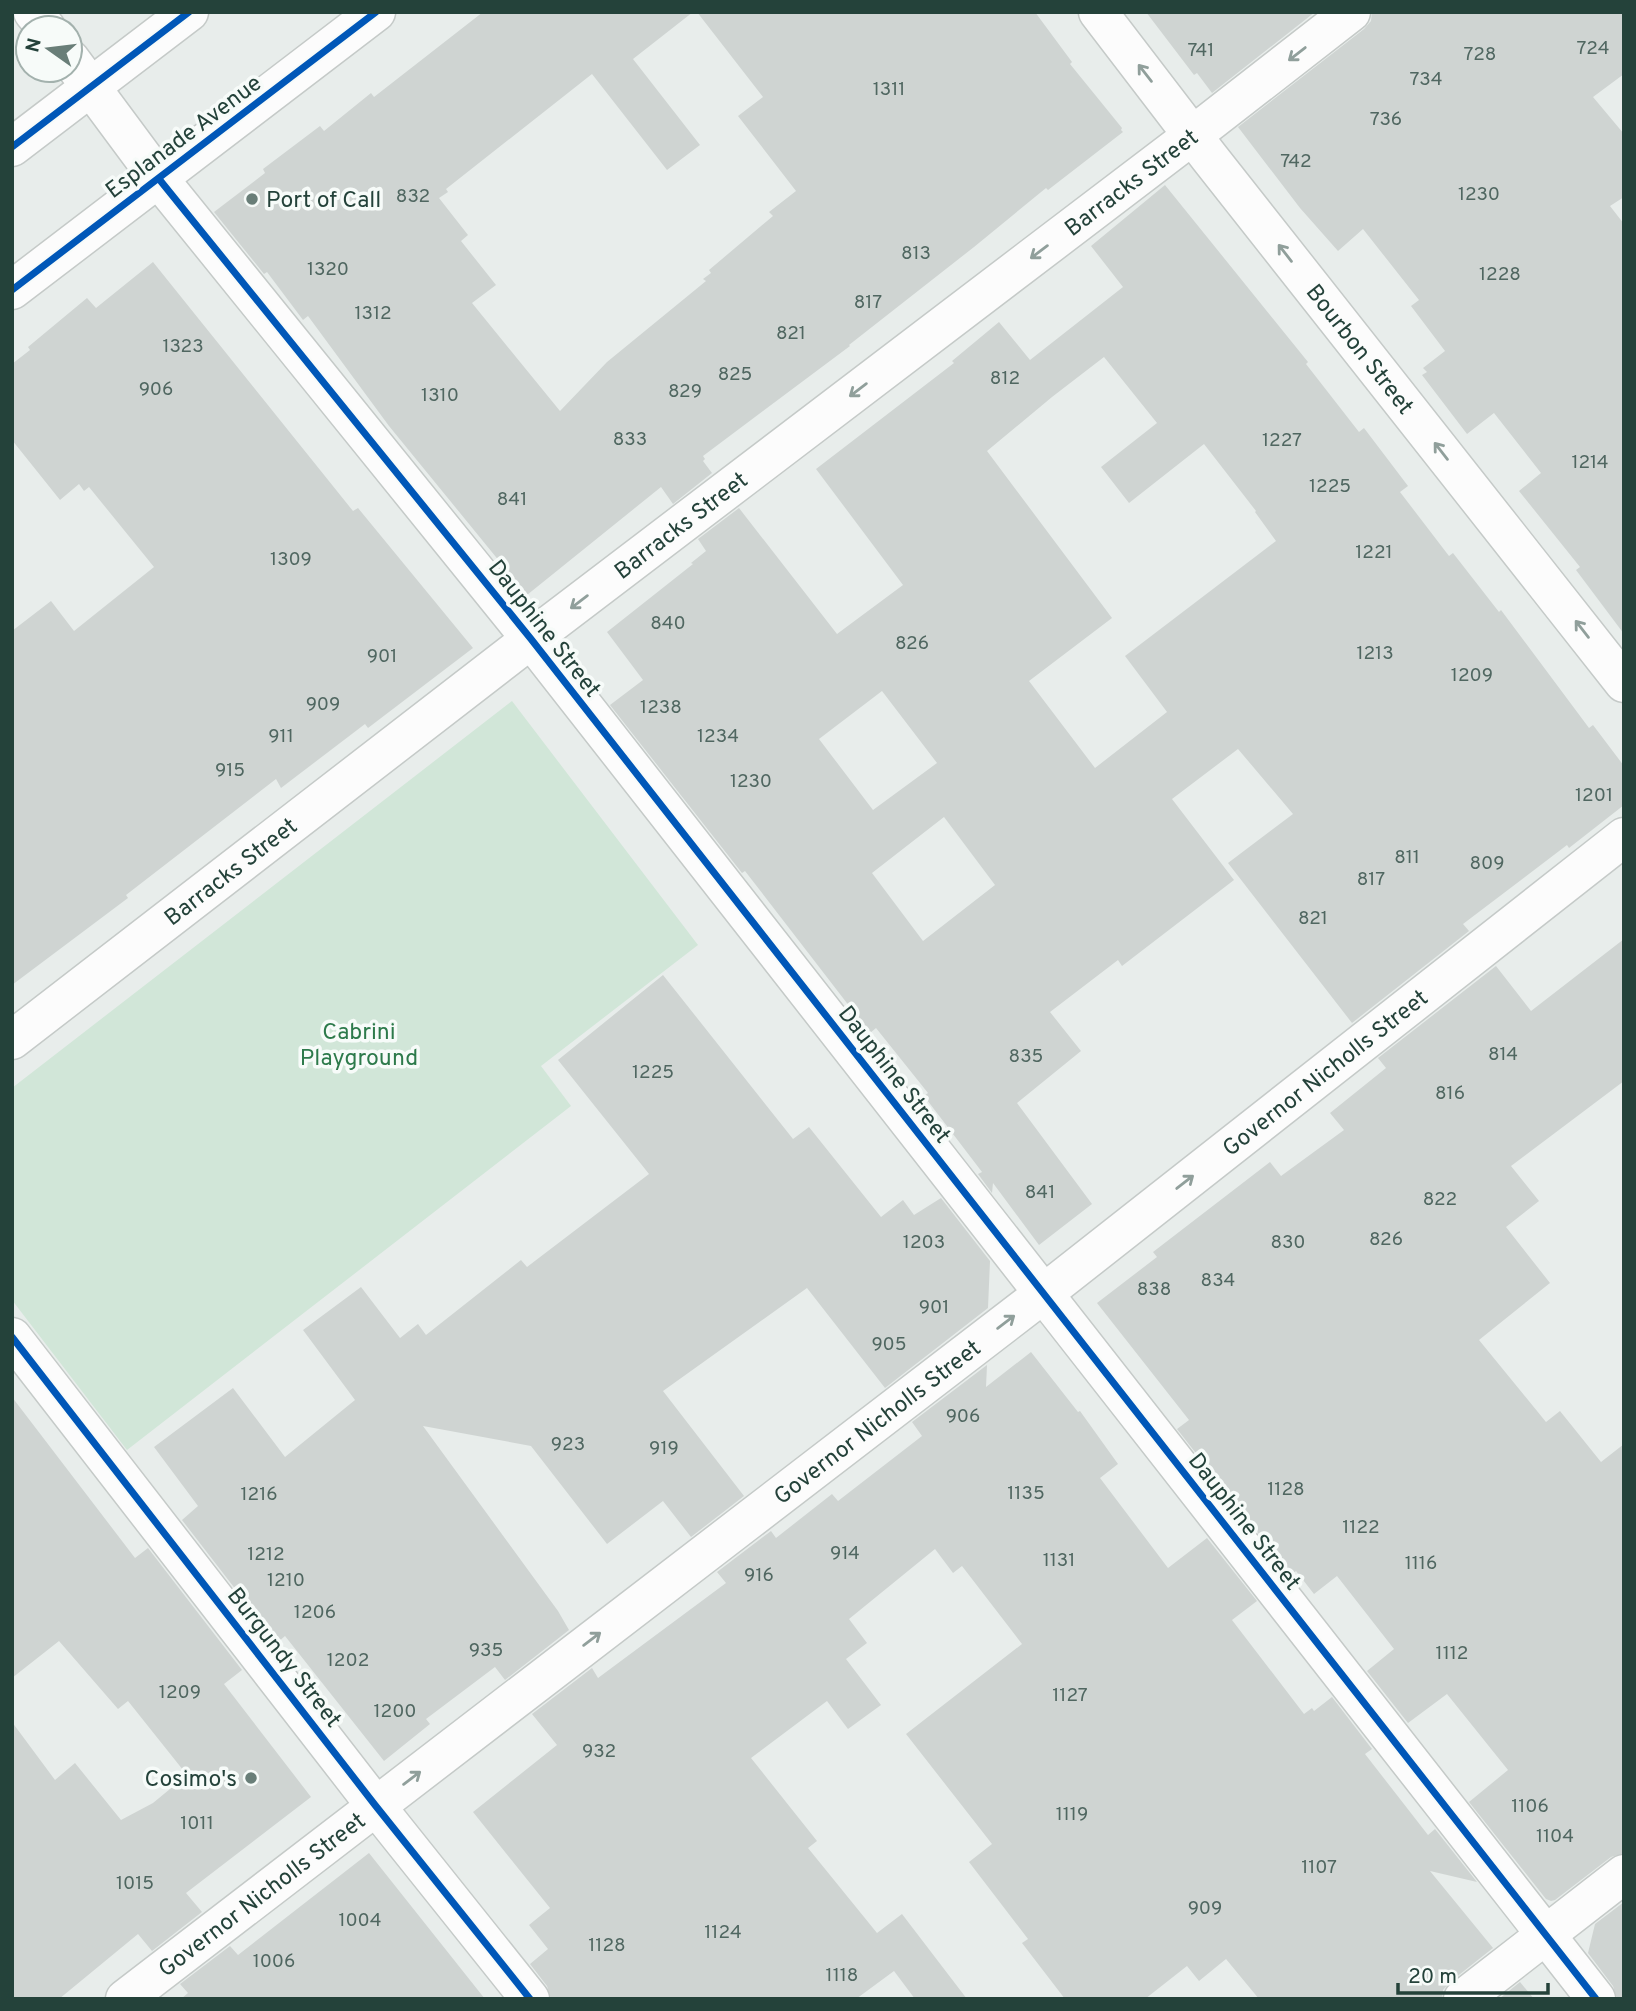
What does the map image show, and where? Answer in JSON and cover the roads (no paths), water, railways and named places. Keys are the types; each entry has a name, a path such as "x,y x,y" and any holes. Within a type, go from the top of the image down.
{"street":[{"path":"84,71 189,12"},
{"name":"Esplanade Avenue","path":"12,290 376,12"},
{"name":"Bourbon Street","path":"1098,12 1624,683"},
{"name":"Barracks Street","path":"12,1040 1351,12"},
{"name":"Dauphine Street","path":"84,78 159,179 531,639 1596,1999"},
{"path":"12,148 70,84"},
{"name":"Governor Nicholls Street","path":"125,1999 1043,1294 1624,837"},
{"name":"Burgundy Street","path":"12,1337 375,1805 530,1999"},
{"path":"1463,1999 1624,1874"}],"place":[{"name":"Port of Call","path":"252,199"},
{"name":"Cosimo's","path":"251,1778"}],"park label":[{"name":"Cabrini Playground","path":"359,1044"}]}
